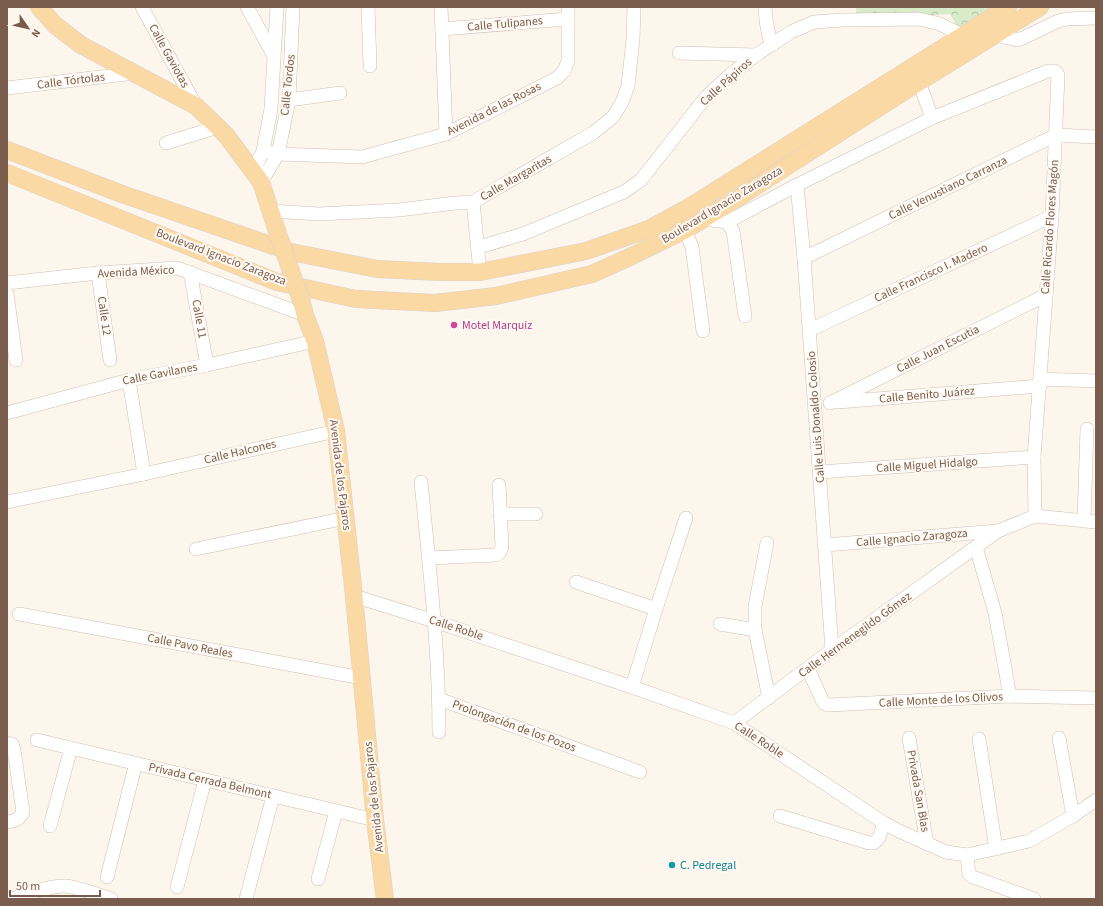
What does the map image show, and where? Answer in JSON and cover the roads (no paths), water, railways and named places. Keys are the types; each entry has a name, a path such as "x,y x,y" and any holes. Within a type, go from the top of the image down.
{"main road":[{"path":"39,7 55,25 81,45 135,73"},
{"name":"Boulevard Ignacio Zaragoza","path":"7,150 122,194 291,252 377,269 480,272 586,251 649,229 686,209 1008,7"},
{"name":"Boulevard Ignacio Zaragoza","path":"7,173 277,282 356,298 436,303 496,296 592,274 685,230 1040,7"},
{"name":"Avenida de los Pajaros","path":"135,73 196,106 226,135 257,177 315,341 336,431 354,596 375,820 385,899"},
{"path":"586,251 592,274"}],"street":[{"name":"Calle Gaviotas","path":"142,7 196,106"},
{"path":"247,7 274,56"},
{"name":"Calle Tordos","path":"257,177 264,151 271,109 277,7"},
{"name":"Calle Tordos","path":"257,177 278,154 289,100 293,7"},
{"path":"368,7 370,66"},
{"path":"441,7 446,134"},
{"name":"Calle Margaritas","path":"272,218 399,210 454,202 473,202 593,133 613,117 622,102 628,86 633,39 634,7"},
{"path":"766,7 768,33 772,45"},
{"name":"Calle Tulipanes","path":"442,29 568,13"},
{"name":"Avenida de las Rosas","path":"264,151 278,154 362,156 446,134 557,78 564,70 568,61 568,13"},
{"path":"996,35 1017,40 1062,20 1073,17 1096,18"},
{"name":"Calle Pápiros","path":"479,247 523,234 624,192 641,180 706,97 731,74 756,55 791,32 814,22 918,18 940,24 962,35"},
{"path":"679,53 756,55"},
{"name":"Calle Ricardo Flores Magón","path":"727,222 797,185 932,118 1048,71 1055,71 1058,75 1056,135 1052,216 1034,457 1034,516"},
{"name":"Calle Tórtolas","path":"7,88 135,73"},
{"path":"919,82 932,118"},
{"path":"289,100 340,93"},
{"path":"166,143 218,127"},
{"name":"Calle Venustiano Carranza","path":"804,258 1056,135 1096,137"},
{"name":"Calle Luis Donaldo Colosio","path":"797,185 810,330 832,650"},
{"path":"473,202 479,247 480,272"},
{"name":"Calle Francisco I. Madero","path":"810,330 1052,216"},
{"path":"704,219 727,222 733,231 745,316"},
{"path":"685,230 692,248 703,331"},
{"name":"Avenida México","path":"7,283 98,273 176,268 303,309"},
{"name":"Calle 11","path":"190,272 207,365"},
{"name":"Calle 12","path":"98,273 110,360"},
{"path":"7,294 16,360"},
{"name":"Calle Juan Escutia","path":"830,403 1046,295"},
{"name":"Calle Gavilanes","path":"7,413 128,380 207,365 315,341"},
{"path":"128,380 144,474"},
{"name":"Calle Benito Juárez","path":"815,404 1040,382 1096,381"},
{"path":"1087,429 1090,522"},
{"name":"Calle Halcones","path":"7,502 144,474 336,431"},
{"name":"Calle Miguel Hidalgo","path":"820,472 1034,457"},
{"name":"Prolongación de los Pozos","path":"421,482 434,620 439,699 640,772"},
{"path":"428,558 496,555 500,552 502,546 499,485"},
{"path":"500,514 536,514"},
{"name":"Calle Hermenegildo Gómez","path":"734,723 832,650 998,531 1034,516 1090,522"},
{"path":"196,549 346,518"},
{"path":"632,686 686,518"},
{"name":"Calle Ignacio Zaragoza","path":"825,545 998,531"},
{"path":"767,543 755,606 755,630 769,698"},
{"path":"976,547 995,613 1010,696"},
{"path":"576,582 656,609"},
{"name":"Calle Roble","path":"354,596 434,620 632,686 734,723 884,823 946,852 967,855 1029,841 1073,816 1096,800"},
{"name":"Calle Pavo Reales","path":"19,614 362,678"},
{"path":"720,624 755,630"},
{"name":"Calle Monte de los Olivos","path":"808,669 822,700 825,704 829,705 1010,696 1096,698"},
{"path":"439,699 439,732"},
{"name":"Privada San Blas","path":"909,738 927,844"},
{"path":"1059,738 1073,816"},
{"path":"37,740 136,763"},
{"path":"979,740 996,849"},
{"path":"7,742 12,744 14,750 22,812 20,817 16,820 7,822"},
{"path":"50,826 70,748"},
{"name":"Privada Cerrada Belmont","path":"107,877 136,763 375,820"},
{"path":"177,887 205,780"},
{"path":"246,899 272,796"},
{"path":"318,879 336,811"},
{"path":"780,816 869,843 874,843 879,838 884,823"},
{"path":"967,855 969,874 973,877 1034,899"},
{"path":"11,899 54,887 64,886 73,887 111,899"}],"place":[{"name":"Motel Marquiz","path":"454,325"},
{"name":"C. Pedregal","path":"672,865"}]}
